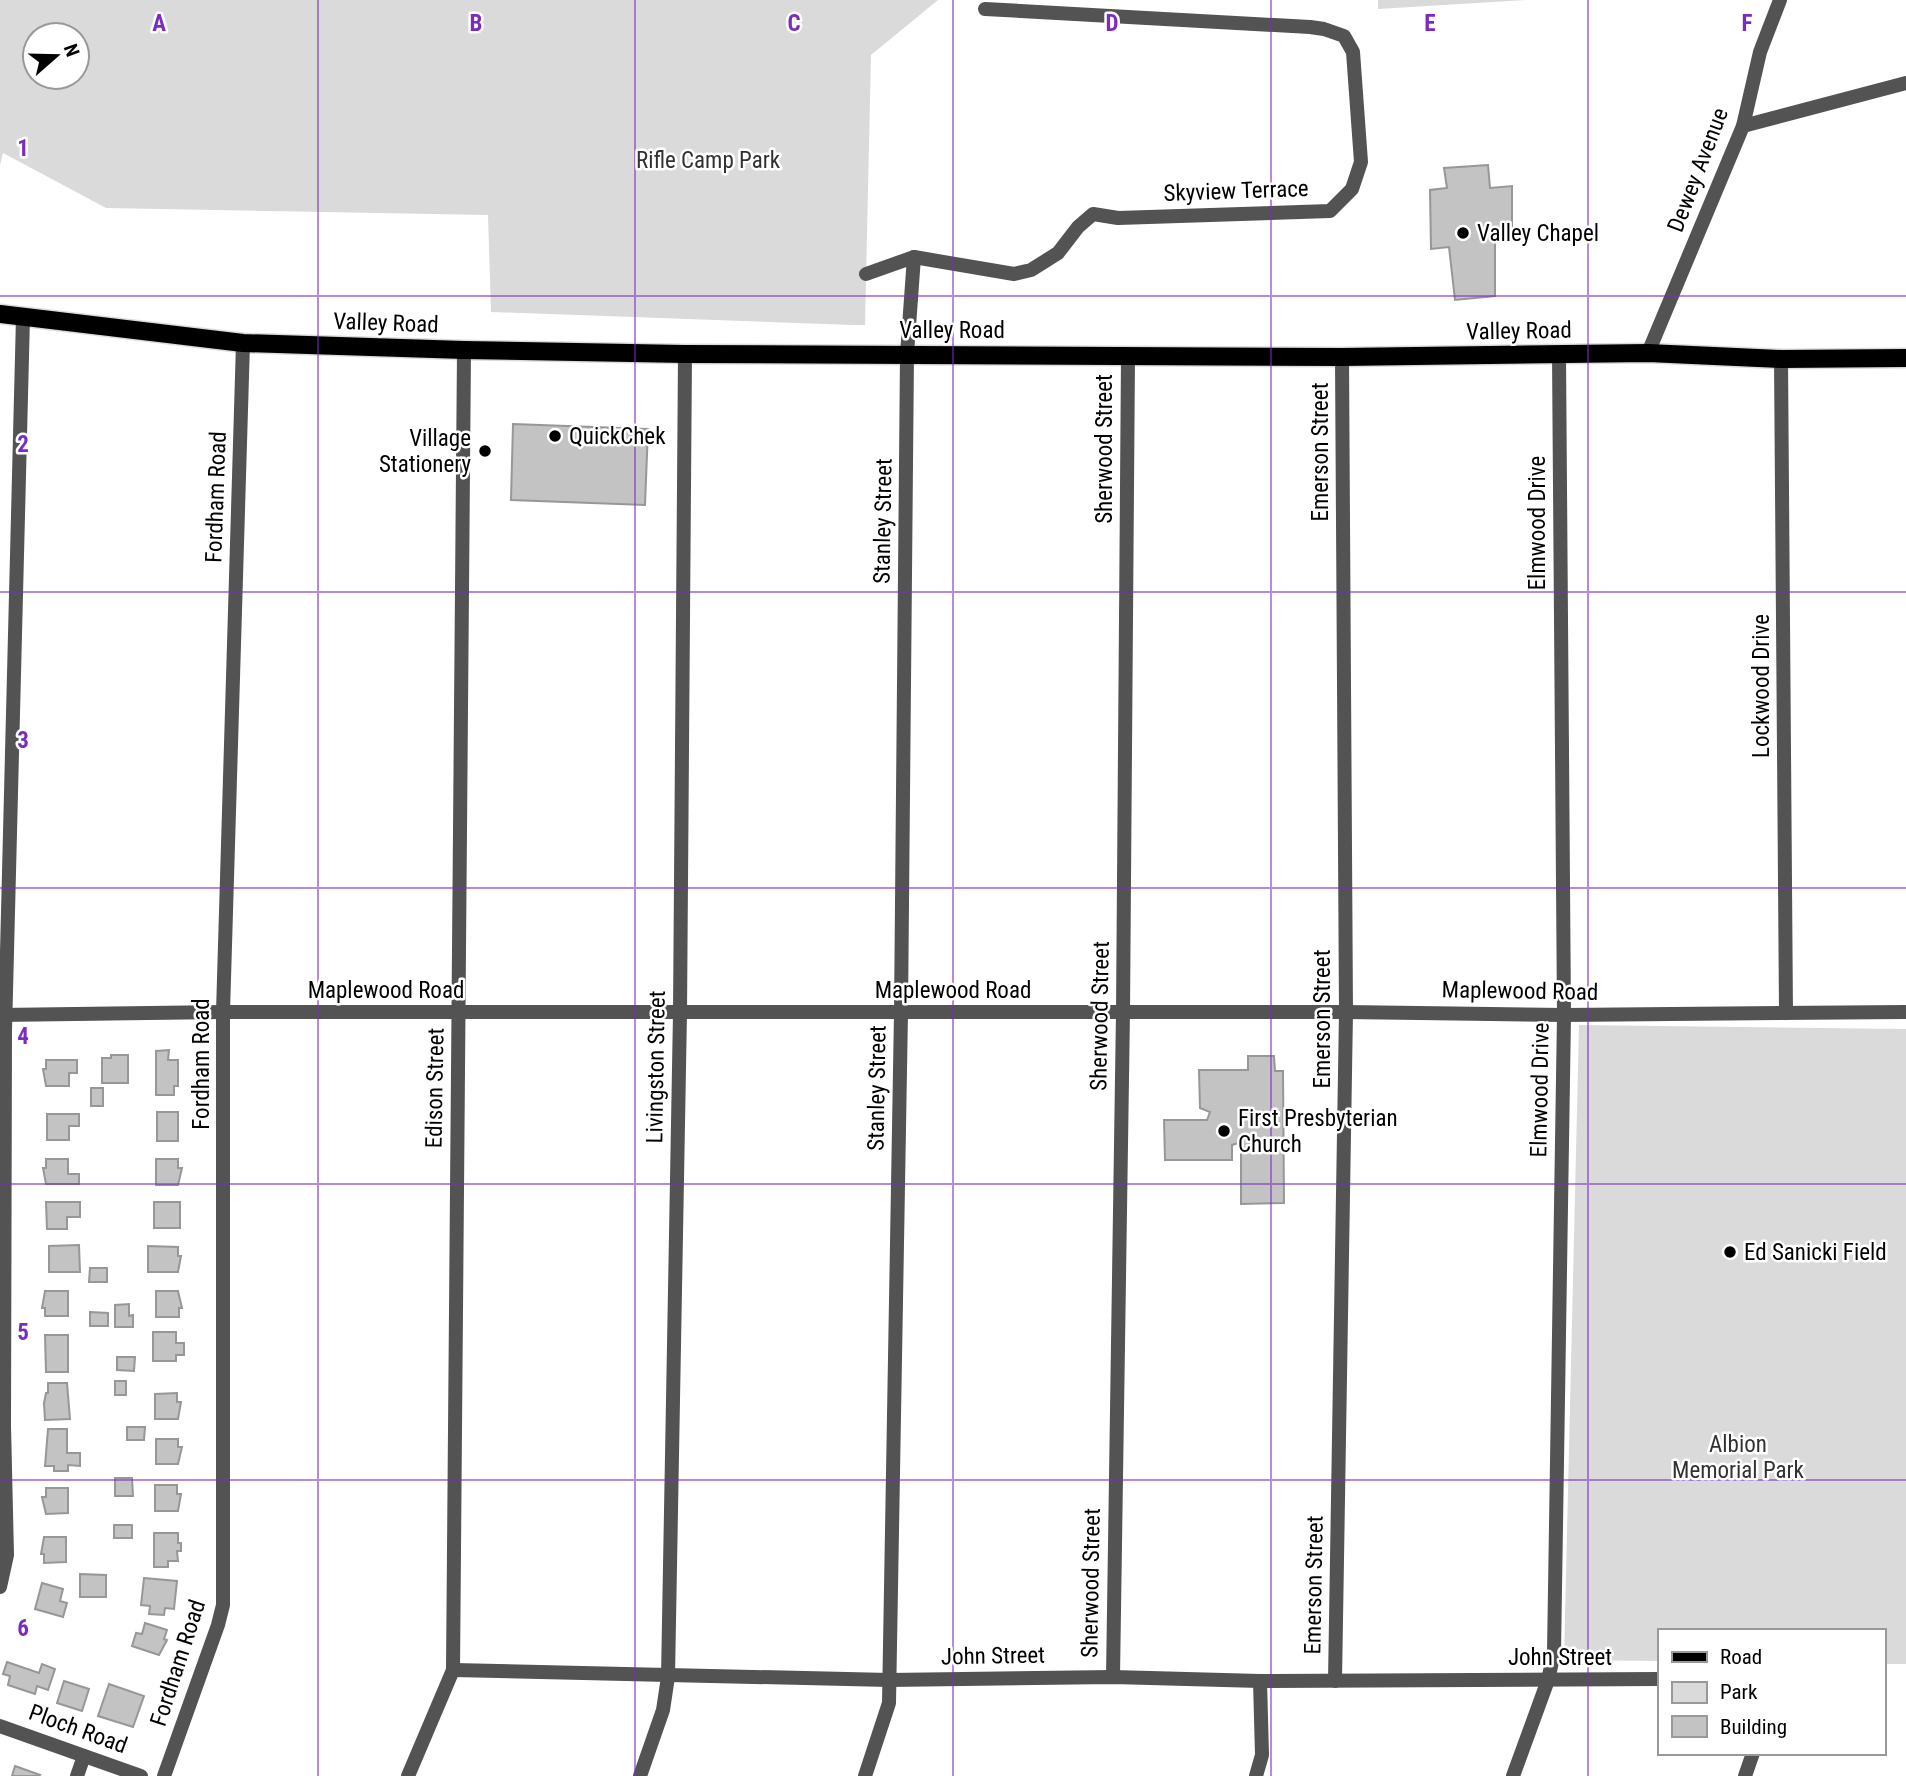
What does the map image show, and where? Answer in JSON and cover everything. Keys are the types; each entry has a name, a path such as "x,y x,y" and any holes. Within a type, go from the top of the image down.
{"main road":[{"name":"Valley Road","path":"0,314 243,343 464,350 685,354 1648,354 1781,359 1906,358"}],"street":[{"name":"Dewey Avenue","path":"1648,354 1743,126 1760,52 1780,0"},
{"name":"Skyview Terrace","path":"866,274 914,257 1014,274 1031,270 1058,253 1078,227 1093,215 1118,218 1330,211 1352,189 1361,162 1353,52 1344,36 1310,27 985,9"},
{"path":"1743,126 1906,83"},
{"path":"907,354 914,257"},
{"path":"0,1587 7,1555 3,1015 23,317"},
{"name":"Fordham Road","path":"164,1776 223,1605 223,1012 243,343"},
{"name":"Edison Street","path":"408,1776 453,1670 464,350"},
{"name":"Livingston Street","path":"640,1776 663,1710 668,1676 680,1013 685,354"},
{"name":"Stanley Street","path":"865,1776 889,1703 901,1013 907,354"},
{"name":"Elmwood Drive","path":"1513,1776 1548,1680 1554,1653 1564,1015 1559,355"},
{"name":"Sherwood Street","path":"1112,1677 1123,1012 1128,356"},
{"name":"Emerson Street","path":"1335,1681 1346,1012 1342,356"},
{"name":"Lockwood Drive","path":"1781,359 1786,1013"},
{"name":"Maplewood Road","path":"3,1015 223,1012 1346,1012 1564,1015 1906,1012"},
{"name":"John Street","path":"453,1670 889,1680 1112,1677 1260,1681 1658,1679"},
{"path":"1256,1776 1262,1755 1260,1681"},
{"name":"Ploch Road","path":"0,1726 141,1776"},
{"path":"1745,1776 1753,1755"},
{"path":"77,1776 84,1756"}],"green space":[{"name":"Rifle Camp Park","path":"0,0 938,0 871,55 865,325 491,312 488,215 106,208 3,153 0,165"},
{"path":"1378,0 1526,0 1378,9"},
{"name":"Albion Memorial Park","path":"1579,1025 1906,1029 1906,1664 1885,1664 1885,1629 1658,1629 1658,1661 1564,1660"}],"building":[{"name":"Valley Chapel","path":"1488,165 1490,188 1512,186 1512,229 1495,232 1495,296 1455,300 1449,247 1431,249 1430,190 1447,188 1444,168"},
{"path":"513,424 648,429 645,505 511,500"},
{"path":"169,1050 168,1060 178,1060 178,1086 174,1086 174,1095 156,1095 156,1051"},
{"path":"111,1055 128,1055 128,1083 102,1083 102,1058 111,1058"},
{"name":"First Presbyterian Church","path":"1248,1056 1274,1056 1275,1071 1283,1071 1284,1203 1241,1204 1241,1142 1232,1145 1232,1160 1165,1160 1164,1120 1207,1120 1210,1112 1200,1108 1199,1070 1248,1070"},
{"path":"46,1060 77,1060 77,1073 69,1073 69,1086 46,1086 43,1069 46,1069"},
{"path":"91,1088 103,1088 103,1106 91,1106"},
{"path":"157,1112 178,1112 178,1141 157,1141"},
{"path":"47,1114 79,1114 79,1126 69,1126 69,1140 47,1140"},
{"path":"46,1159 68,1159 68,1174 79,1174 79,1184 46,1184 43,1168 46,1168"},
{"path":"156,1159 178,1159 178,1168 182,1168 178,1185 156,1185"},
{"path":"46,1202 80,1202 80,1217 67,1217 67,1229 47,1229"},
{"path":"154,1202 180,1202 180,1228 154,1228"},
{"path":"79,1245 80,1272 49,1272 49,1246"},
{"path":"148,1246 178,1247 178,1256 181,1256 178,1272 148,1272"},
{"path":"90,1268 107,1268 107,1282 89,1282"},
{"path":"45,1291 68,1291 68,1316 45,1316 45,1308 42,1308"},
{"path":"156,1291 178,1291 182,1308 179,1308 179,1317 156,1317"},
{"path":"129,1304 133,1327 115,1327 115,1305"},
{"path":"90,1312 108,1313 108,1326 90,1326"},
{"path":"153,1332 176,1332 176,1343 184,1343 184,1355 176,1355 176,1361 153,1361"},
{"path":"45,1335 68,1335 68,1372 46,1372"},
{"path":"117,1357 135,1357 134,1371 117,1370"},
{"path":"115,1381 126,1381 126,1395 115,1395"},
{"path":"48,1383 67,1383 70,1419 45,1420 44,1403"},
{"path":"177,1393 177,1402 181,1402 178,1419 155,1419 155,1394"},
{"path":"127,1427 145,1427 144,1440 127,1440"},
{"path":"48,1429 67,1429 67,1453 80,1453 80,1466 68,1465 68,1471 54,1471 54,1466 45,1466"},
{"path":"156,1439 178,1439 178,1447 182,1447 178,1464 156,1464"},
{"path":"115,1478 132,1478 133,1496 115,1496"},
{"path":"155,1485 177,1485 177,1494 181,1494 178,1511 155,1511"},
{"path":"46,1488 68,1488 68,1513 46,1514 42,1497 46,1497"},
{"path":"114,1525 132,1525 132,1538 114,1538"},
{"path":"154,1533 178,1533 181,1551 177,1551 178,1561 168,1561 168,1567 154,1567"},
{"path":"44,1537 66,1537 66,1562 44,1563 44,1554 41,1554"},
{"path":"80,1574 106,1575 106,1597 80,1597"},
{"path":"144,1578 177,1581 174,1609 165,1608 164,1615 149,1614 150,1606 141,1605"},
{"path":"42,1583 63,1589 60,1601 67,1603 63,1617 35,1609"},
{"path":"145,1623 167,1630 164,1639 167,1640 159,1655 132,1646 136,1633 142,1634"},
{"path":"7,1662 39,1673 42,1664 55,1669 48,1690 37,1686 35,1694 8,1685 10,1676 3,1674"},
{"path":"64,1681 89,1689 82,1711 57,1703"},
{"path":"109,1684 144,1696 133,1727 98,1716"},
{"path":"15,1766 40,1775 12,1776"}],"place":[{"name":"Valley Chapel","path":"1463,233"},
{"name":"QuickChek","path":"555,436"},
{"name":"Village Stationery","path":"485,451"},
{"name":"First Presbyterian Church","path":"1224,1131"},
{"name":"Ed Sanicki Field","path":"1730,1252"}]}
